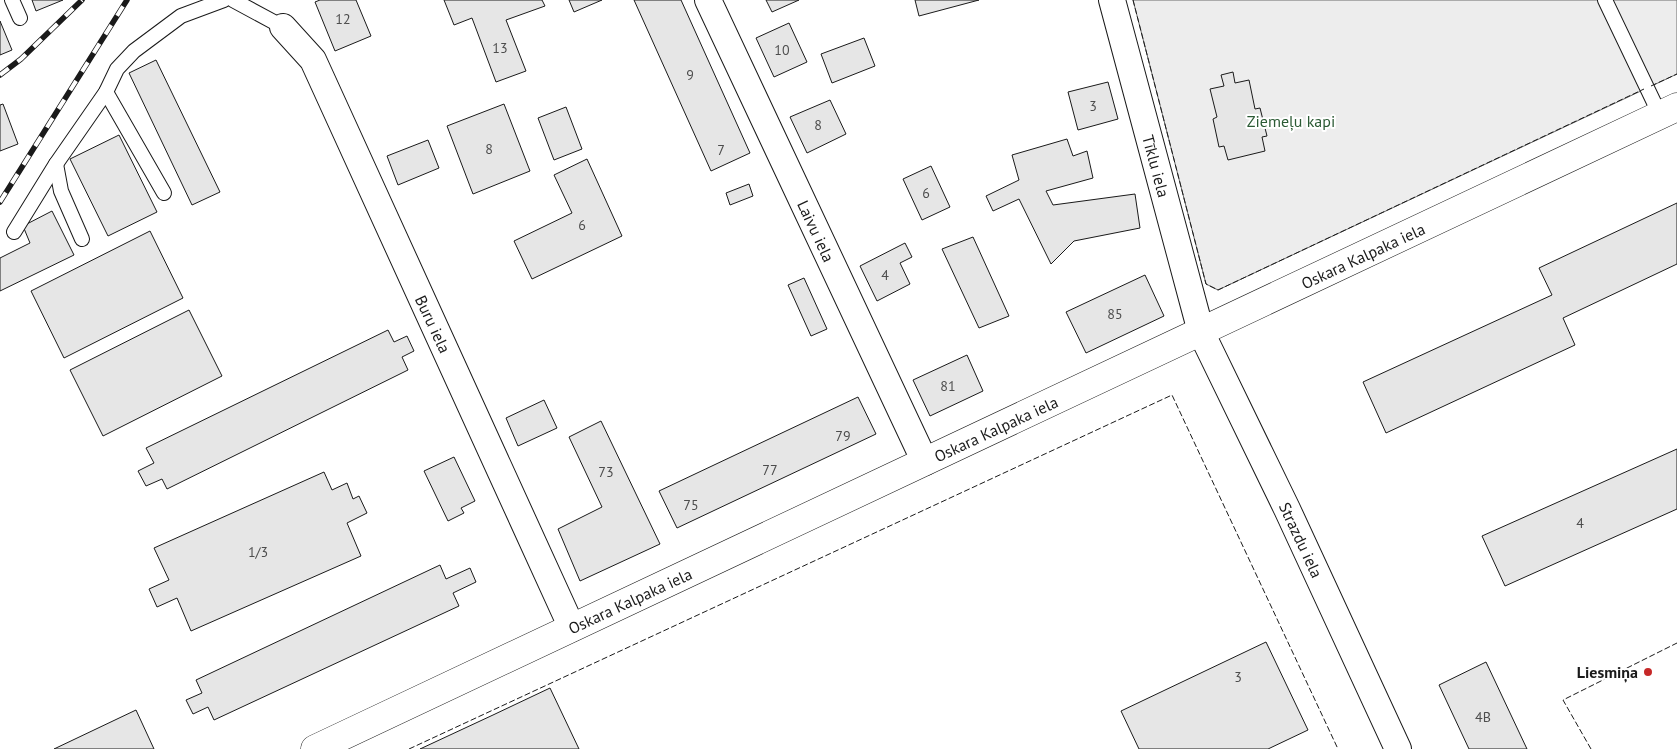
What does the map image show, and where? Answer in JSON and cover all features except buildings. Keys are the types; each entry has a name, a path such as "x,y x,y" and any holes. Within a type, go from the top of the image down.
{"main road":[{"name":"Oskara Kalpaka iela","path":"315,749 1668,111"}],"street":[{"name":"Laivu iela","path":"708,0 925,462"},
{"name":"Tīklu iela","path":"1112,0 1201,332"},
{"name":"Buru iela","path":"283,27 313,60 572,628"},
{"name":"Strazdu iela","path":"1201,332 1398,749"}],"lane":[{"path":"12,0 20,18"},
{"path":"14,232 56,164 106,92 117,69 134,51 180,16 224,0"},
{"path":"233,0 283,27"},
{"path":"1605,0 1668,111"},
{"path":"106,92 164,193"},
{"path":"56,164 61,192 82,239"}],"shaded area":[{"name":"Ziemeļu kapi","path":"1133,0 1677,0 1677,74 1218,290 1206,284"}],"railway":[{"path":"0,75 21,59 82,0"},
{"path":"0,202 127,0"}],"fence":[{"path":"1133,0 1206,284 1218,290 1644,89"},
{"path":"1651,86 1677,74"},
{"path":"409,749 1172,395 1338,749"},
{"path":"1591,749 1563,700 1677,643"}],"place":[{"name":"Liesmiņa","path":"1648,672"}]}
